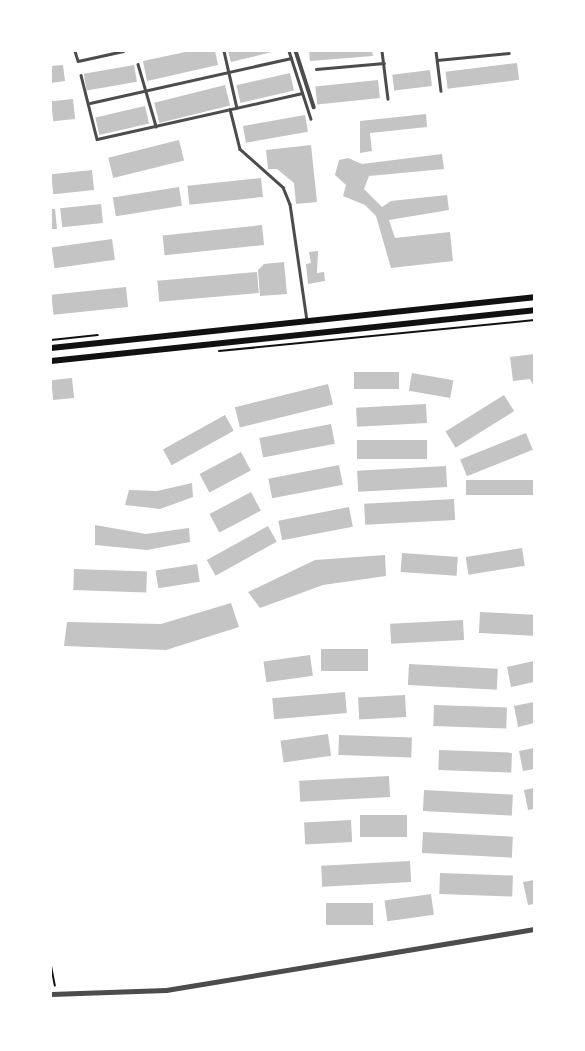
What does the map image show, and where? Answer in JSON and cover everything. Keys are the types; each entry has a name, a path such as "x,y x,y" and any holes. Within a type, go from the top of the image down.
{"main road":[{"path":"51,348 534,297"},
{"path":"51,361 534,310"}],"street":[{"path":"296,51 314,107"},
{"path":"51,993 166,990 534,929"}],"lane":[{"path":"75,51 78,61 122,51"},
{"path":"224,51 237,108"},
{"path":"289,51 311,119"},
{"path":"382,51 388,99"},
{"path":"436,51 441,91"},
{"path":"437,60 509,53"},
{"path":"88,104 291,58"},
{"path":"316,69 384,63"},
{"path":"138,64 156,126"},
{"path":"80,75 97,139 302,93"},
{"path":"230,109 240,149 283,187 290,204 307,321"}],"path":[{"path":"214,352 534,320"},
{"path":"51,966 59,994"}],"building":[{"path":"190,51 215,51 218,65 147,81 143,61"},
{"path":"228,51 272,51 272,52 231,62"},
{"path":"309,51 372,51 373,56 310,61"},
{"path":"517,63 519,80 448,89 446,72"},
{"path":"63,65 65,81 51,83 51,66"},
{"path":"134,65 137,82 87,91 84,74"},
{"path":"430,70 432,86 394,91 392,75"},
{"path":"290,73 294,91 240,103 236,85"},
{"path":"378,80 380,98 317,104 315,87"},
{"path":"225,85 230,105 159,123 154,103"},
{"path":"73,99 75,119 53,121 51,101"},
{"path":"145,106 149,124 99,135 95,117"},
{"path":"426,114 427,127 370,133 372,151 360,153 360,121"},
{"path":"305,115 308,132 246,143 243,126"},
{"path":"179,140 184,160 113,178 108,158"},
{"path":"311,145 317,202 296,204 294,183 277,169 268,169 266,150"},
{"path":"442,154 444,169 369,176 364,189 382,207 391,201 447,195 449,210 389,220 395,238 450,232 453,261 391,268 376,216 365,205 343,196 346,185 335,175 339,160 348,158 362,164"},
{"path":"92,170 94,190 53,194 51,174"},
{"path":"261,178 263,197 189,205 187,186"},
{"path":"179,187 182,206 116,216 113,197"},
{"path":"101,204 103,223 62,227 60,208"},
{"path":"51,209 55,209 57,229 51,229"},
{"path":"262,225 264,245 165,255 163,235"},
{"path":"112,239 115,260 55,268 52,247"},
{"path":"318,251 317,273 324,272 325,281 308,284 306,264 311,263 309,252"},
{"path":"284,262 287,294 260,296 258,270 264,264"},
{"path":"257,272 259,293 159,302 157,281"},
{"path":"126,287 128,307 54,315 51,295"},
{"path":"534,354 534,387 530,379 513,381 510,357"},
{"path":"354,372 399,372 399,389 354,389"},
{"path":"412,373 453,380 450,398 409,391"},
{"path":"72,378 74,398 53,400 51,380"},
{"path":"328,384 333,404 240,428 235,407"},
{"path":"504,395 514,411 456,448 445,432"},
{"path":"426,404 427,423 357,427 356,408"},
{"path":"225,415 234,431 172,465 163,449"},
{"path":"331,424 335,444 263,458 259,438"},
{"path":"526,433 533,450 467,476 460,460"},
{"path":"357,440 427,440 427,459 357,459"},
{"path":"241,452 251,471 209,493 200,474"},
{"path":"339,465 343,485 272,498 268,479"},
{"path":"446,466 447,487 358,492 357,471"},
{"path":"466,480 534,480 534,495 466,495"},
{"path":"192,483 193,497 160,509 125,505 129,490 157,491"},
{"path":"251,492 261,511 219,533 210,514"},
{"path":"454,499 455,520 365,525 364,504"},
{"path":"349,507 353,527 282,540 278,521"},
{"path":"95,525 146,534 189,528 190,542 147,550 95,545"},
{"path":"268,526 277,542 216,576 207,560"},
{"path":"522,548 525,566 469,575 466,557"},
{"path":"402,553 458,557 457,576 401,572"},
{"path":"385,555 386,576 323,585 260,608 248,592 315,560"},
{"path":"197,564 200,582 158,588 156,571"},
{"path":"74,569 147,572 146,593 73,590"},
{"path":"231,603 239,627 166,650 64,646 67,622 161,624"},
{"path":"480,612 534,615 533,636 479,633"},
{"path":"463,620 464,640 391,644 390,624"},
{"path":"321,649 368,649 368,671 321,671"},
{"path":"310,655 313,676 266,682 263,662"},
{"path":"534,661 534,682 511,687 507,667"},
{"path":"409,664 498,669 497,690 408,685"},
{"path":"345,692 347,713 274,719 272,698"},
{"path":"405,695 406,717 359,719 358,697"},
{"path":"534,702 534,723 518,727 514,706"},
{"path":"434,705 507,708 506,729 433,726"},
{"path":"328,734 331,756 284,762 280,741"},
{"path":"339,735 412,738 411,758 338,755"},
{"path":"534,748 534,769 523,771 519,751"},
{"path":"439,750 512,753 511,773 438,770"},
{"path":"389,776 390,797 300,802 299,781"},
{"path":"534,788 534,809 528,810 524,790"},
{"path":"424,790 513,795 512,816 423,811"},
{"path":"360,815 407,815 407,837 360,837"},
{"path":"351,820 352,842 305,844 304,822"},
{"path":"423,832 513,837 512,858 422,853"},
{"path":"410,861 411,882 322,887 321,866"},
{"path":"440,873 513,876 512,897 439,894"},
{"path":"534,880 534,904 528,905 523,882"},
{"path":"431,894 434,915 387,921 384,901"},
{"path":"326,903 373,903 373,925 326,925"}]}
